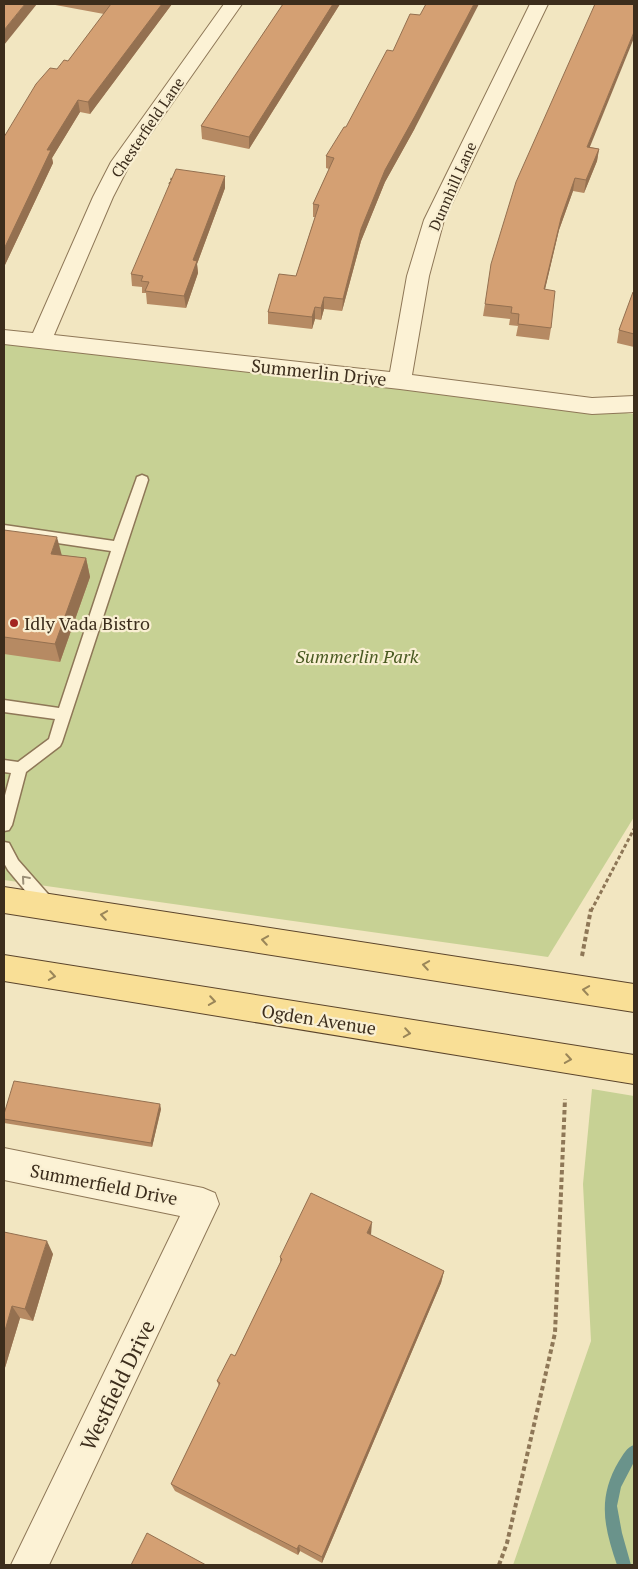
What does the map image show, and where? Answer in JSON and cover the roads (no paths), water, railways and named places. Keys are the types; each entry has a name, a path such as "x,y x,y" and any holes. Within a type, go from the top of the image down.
{"main road":[{"path":"4,900 634,998"},
{"name":"Ogden Avenue","path":"4,968 634,1070"}],"street":[{"name":"Chesterfield Lane","path":"40,342 103,197 121,162 233,4"},
{"name":"Dunnhill Lane","path":"400,381 418,276 434,220 539,4"},
{"name":"Summerlin Drive","path":"4,337 400,381 592,406 634,404"},
{"name":"Summerfield Drive","path":"4,1164 203,1204"},
{"name":"Westfield Drive","path":"30,1565 203,1204"}],"lane":[{"path":"4,825 20,769 55,742 142,480"},
{"path":"4,530 119,547"},
{"path":"4,706 64,715"},
{"path":"4,766 20,769"},
{"path":"4,848 13,866 49,907"}],"waterway":[{"path":"624,1565 613,1523 611,1500 617,1480 634,1451"}],"place":[{"name":"Idly Vada Bistro","path":"14,623"}],"park label":[{"name":"Summerlin Park","path":"357,656"}]}
